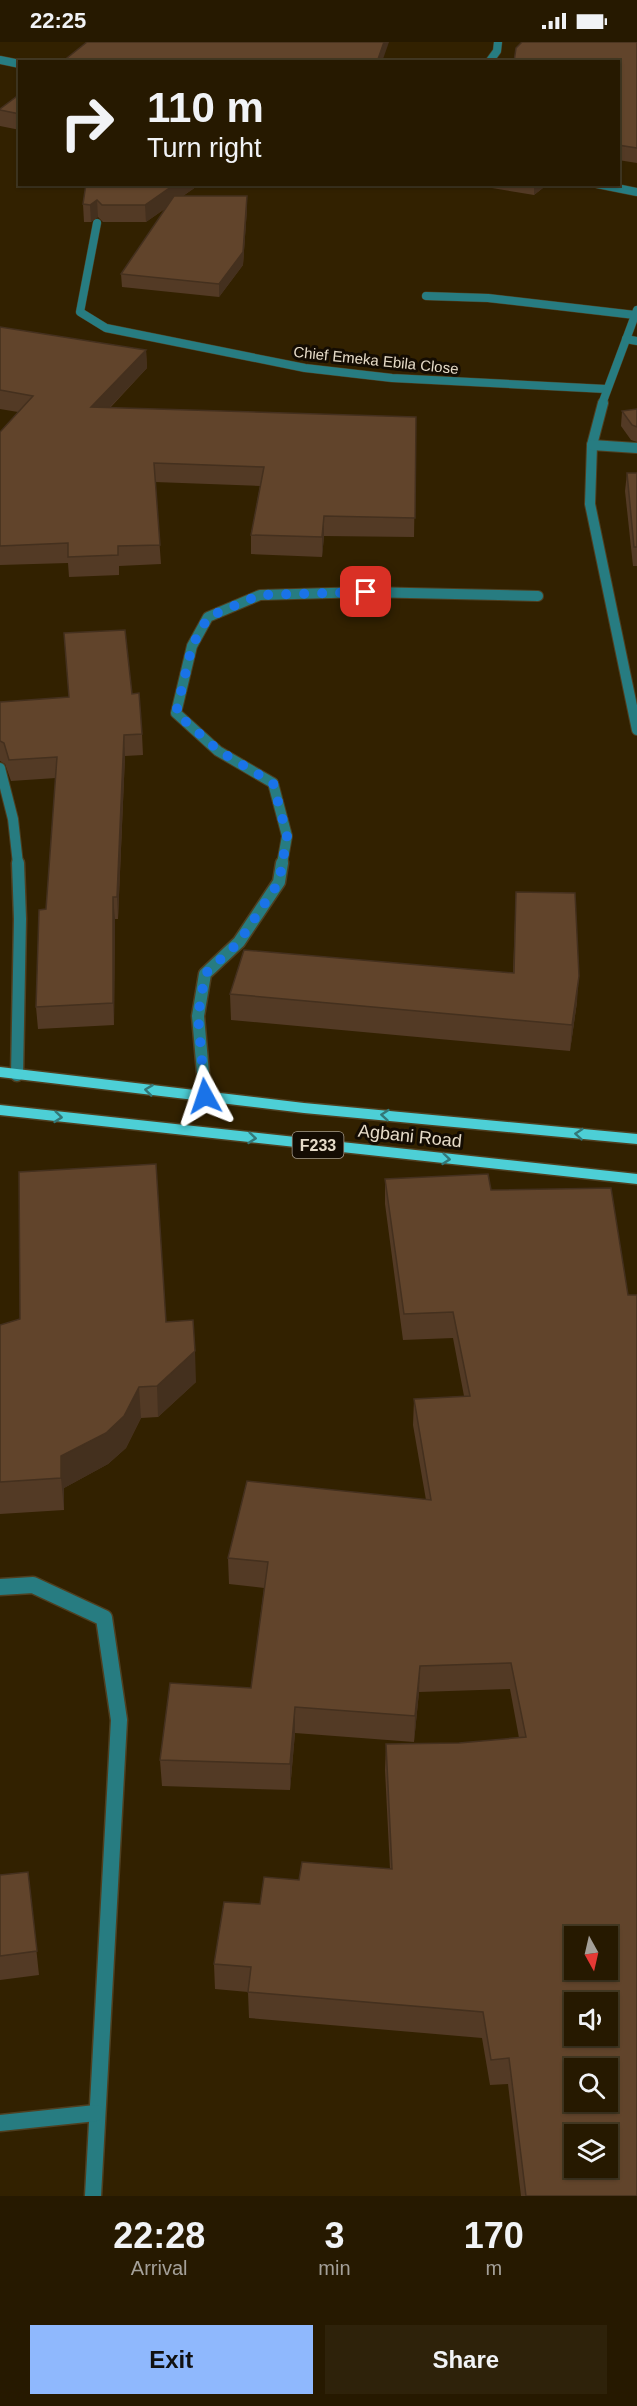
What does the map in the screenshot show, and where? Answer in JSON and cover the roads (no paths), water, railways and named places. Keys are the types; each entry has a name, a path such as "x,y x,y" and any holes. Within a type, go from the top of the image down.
{"main road":[{"name":"Agbani Road","path":"0,1072 205,1096 637,1139"},
{"name":"Agbani Road","path":"0,1110 637,1179"}],"street":[{"path":"490,60 497,51 498,42"},
{"path":"0,60 18,64"},
{"path":"607,186 637,192"},
{"name":"Chief Emeka Ebila Close","path":"97,223 80,312 106,328 305,369 392,378 606,389"},
{"path":"426,296 488,297 636,313 606,389 592,445 590,504 637,730"},
{"path":"626,339 637,342"},
{"path":"592,445 637,448"},
{"path":"205,1096 198,1016 205,974 239,942 279,882 287,836 273,783 219,751 176,713 192,646 208,617 260,595 366,592 538,596"},
{"path":"0,768 14,824 17,858 20,927 16,1075"},
{"path":"0,1587 33,1586 104,1618 119,1720 93,2196"},
{"path":"0,2123 96,2113"}]}
